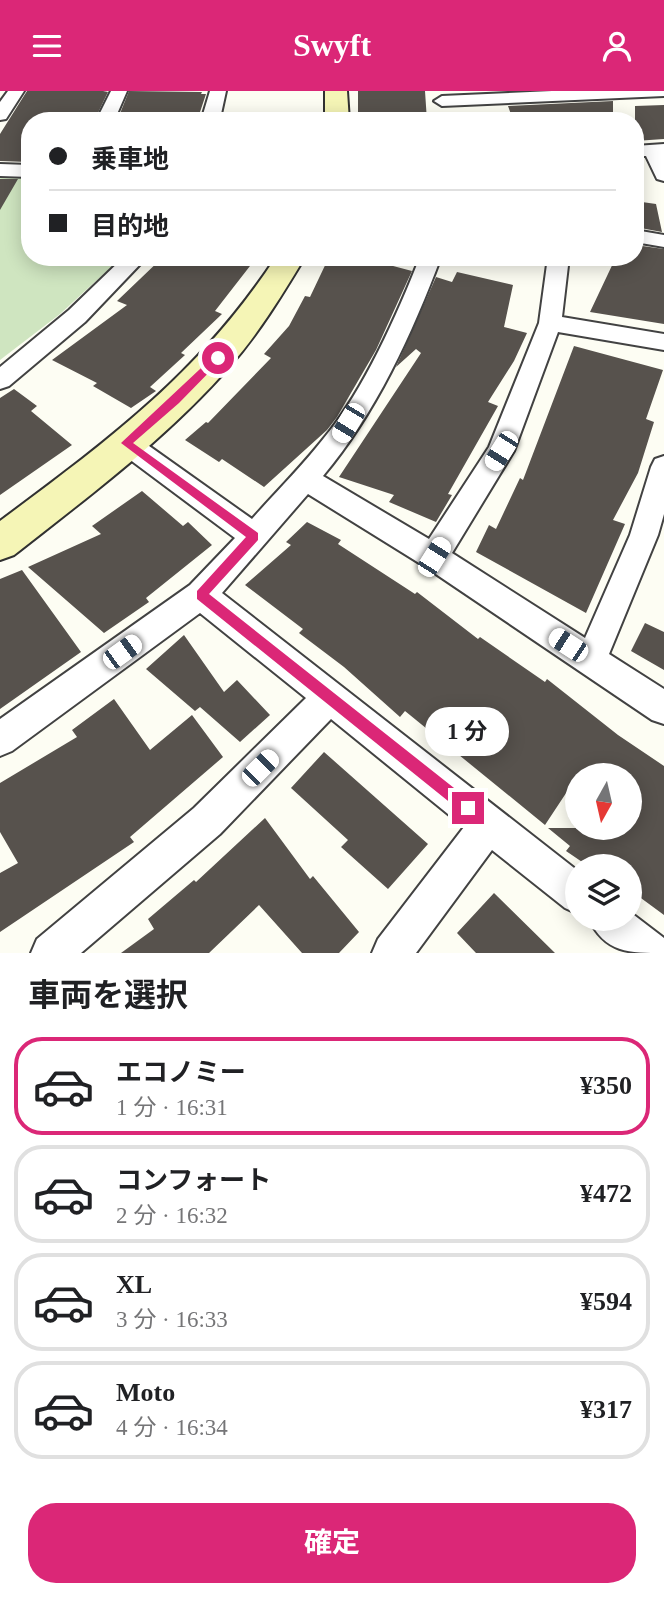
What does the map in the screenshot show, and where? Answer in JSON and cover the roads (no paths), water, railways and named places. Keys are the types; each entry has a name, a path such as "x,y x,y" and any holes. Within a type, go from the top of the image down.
{"street":[{"path":"0,115 16,91"},
{"path":"109,112 119,91"},
{"path":"212,112 218,91"},
{"path":"336,91 337,112"},
{"path":"441,96 540,104 664,91"},
{"path":"651,150 664,175"},
{"path":"0,170 21,171"},
{"path":"644,238 664,241"},
{"path":"0,380 77,316 128,266"},
{"path":"0,543 126,443 175,400 218,358 260,305 285,266"},
{"path":"0,739 201,595 335,444 374,380 410,310 427,266"},
{"path":"434,557 501,451 550,323 558,266"},
{"path":"550,323 664,342"},
{"path":"126,443 254,536"},
{"path":"591,660 644,535 664,467"},
{"path":"305,479 434,557 664,708"},
{"path":"201,595 565,885"},
{"path":"51,953 208,821 329,698"},
{"path":"392,953 489,824"},
{"path":"623,931 651,953"}]}
